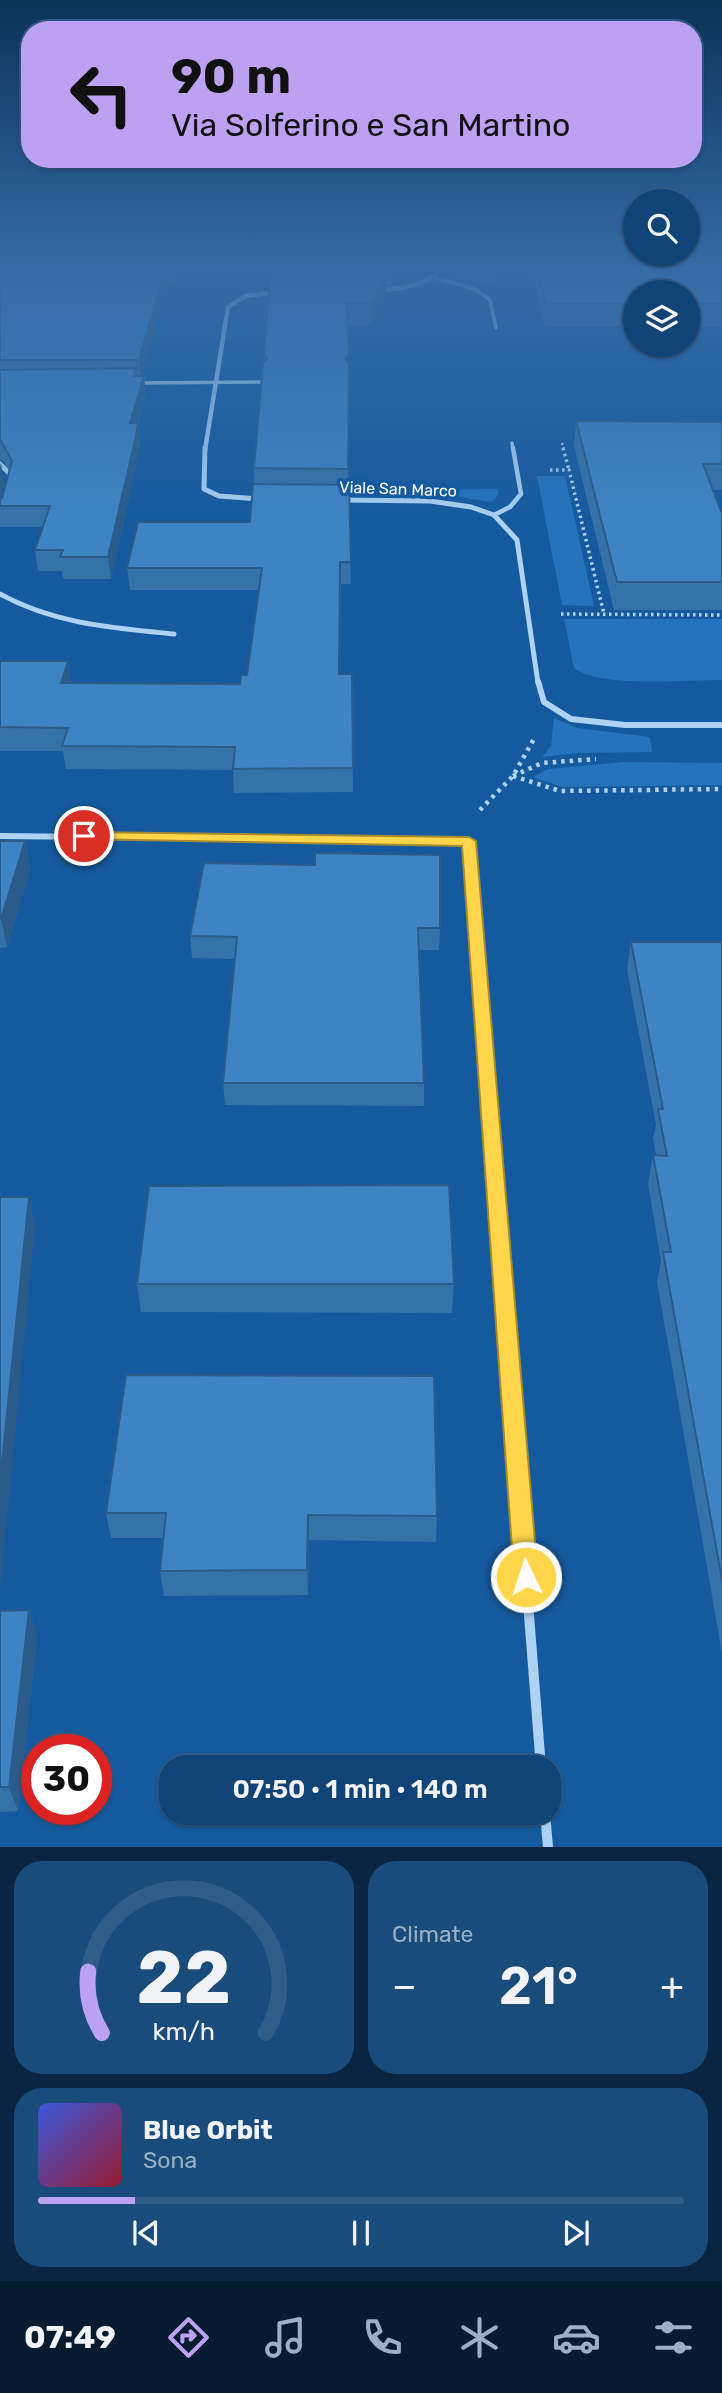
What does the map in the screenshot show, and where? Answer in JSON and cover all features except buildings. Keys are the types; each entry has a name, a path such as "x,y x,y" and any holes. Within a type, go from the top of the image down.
{"street":[{"path":"221,352 204,455 204,489 219,496 267,499"},
{"path":"127,383 264,382"},
{"path":"512,443 521,494 510,507 494,515 517,540 544,702 571,719 625,725 722,725"},
{"path":"0,464 9,473 10,489"},
{"name":"Viale San Marco","path":"336,500 430,501 471,507 494,515"},
{"path":"0,594 45,615 87,624 174,635"},
{"path":"0,836 469,841 540,1755"},
{"path":"546,1825 548,1847"}],"path":[{"path":"562,443 604,614"},
{"path":"517,470 569,470"},
{"path":"528,614 722,615"},
{"path":"469,841 477,814 513,776 534,743 544,702"},
{"path":"513,776 560,791 722,789"}],"shaded area":[{"path":"537,476 565,476 594,606 562,605"},
{"path":"498,489 498,495 492,502 414,490"},
{"path":"564,619 722,619 722,680 644,682 586,674 574,668"},
{"path":"554,718 577,728 650,737 652,752 577,753 542,757 551,746"},
{"path":"623,762 722,763 722,785 562,787 533,777 548,769"}],"route":[{"path":"84,836 469,841 526,1577"}]}
